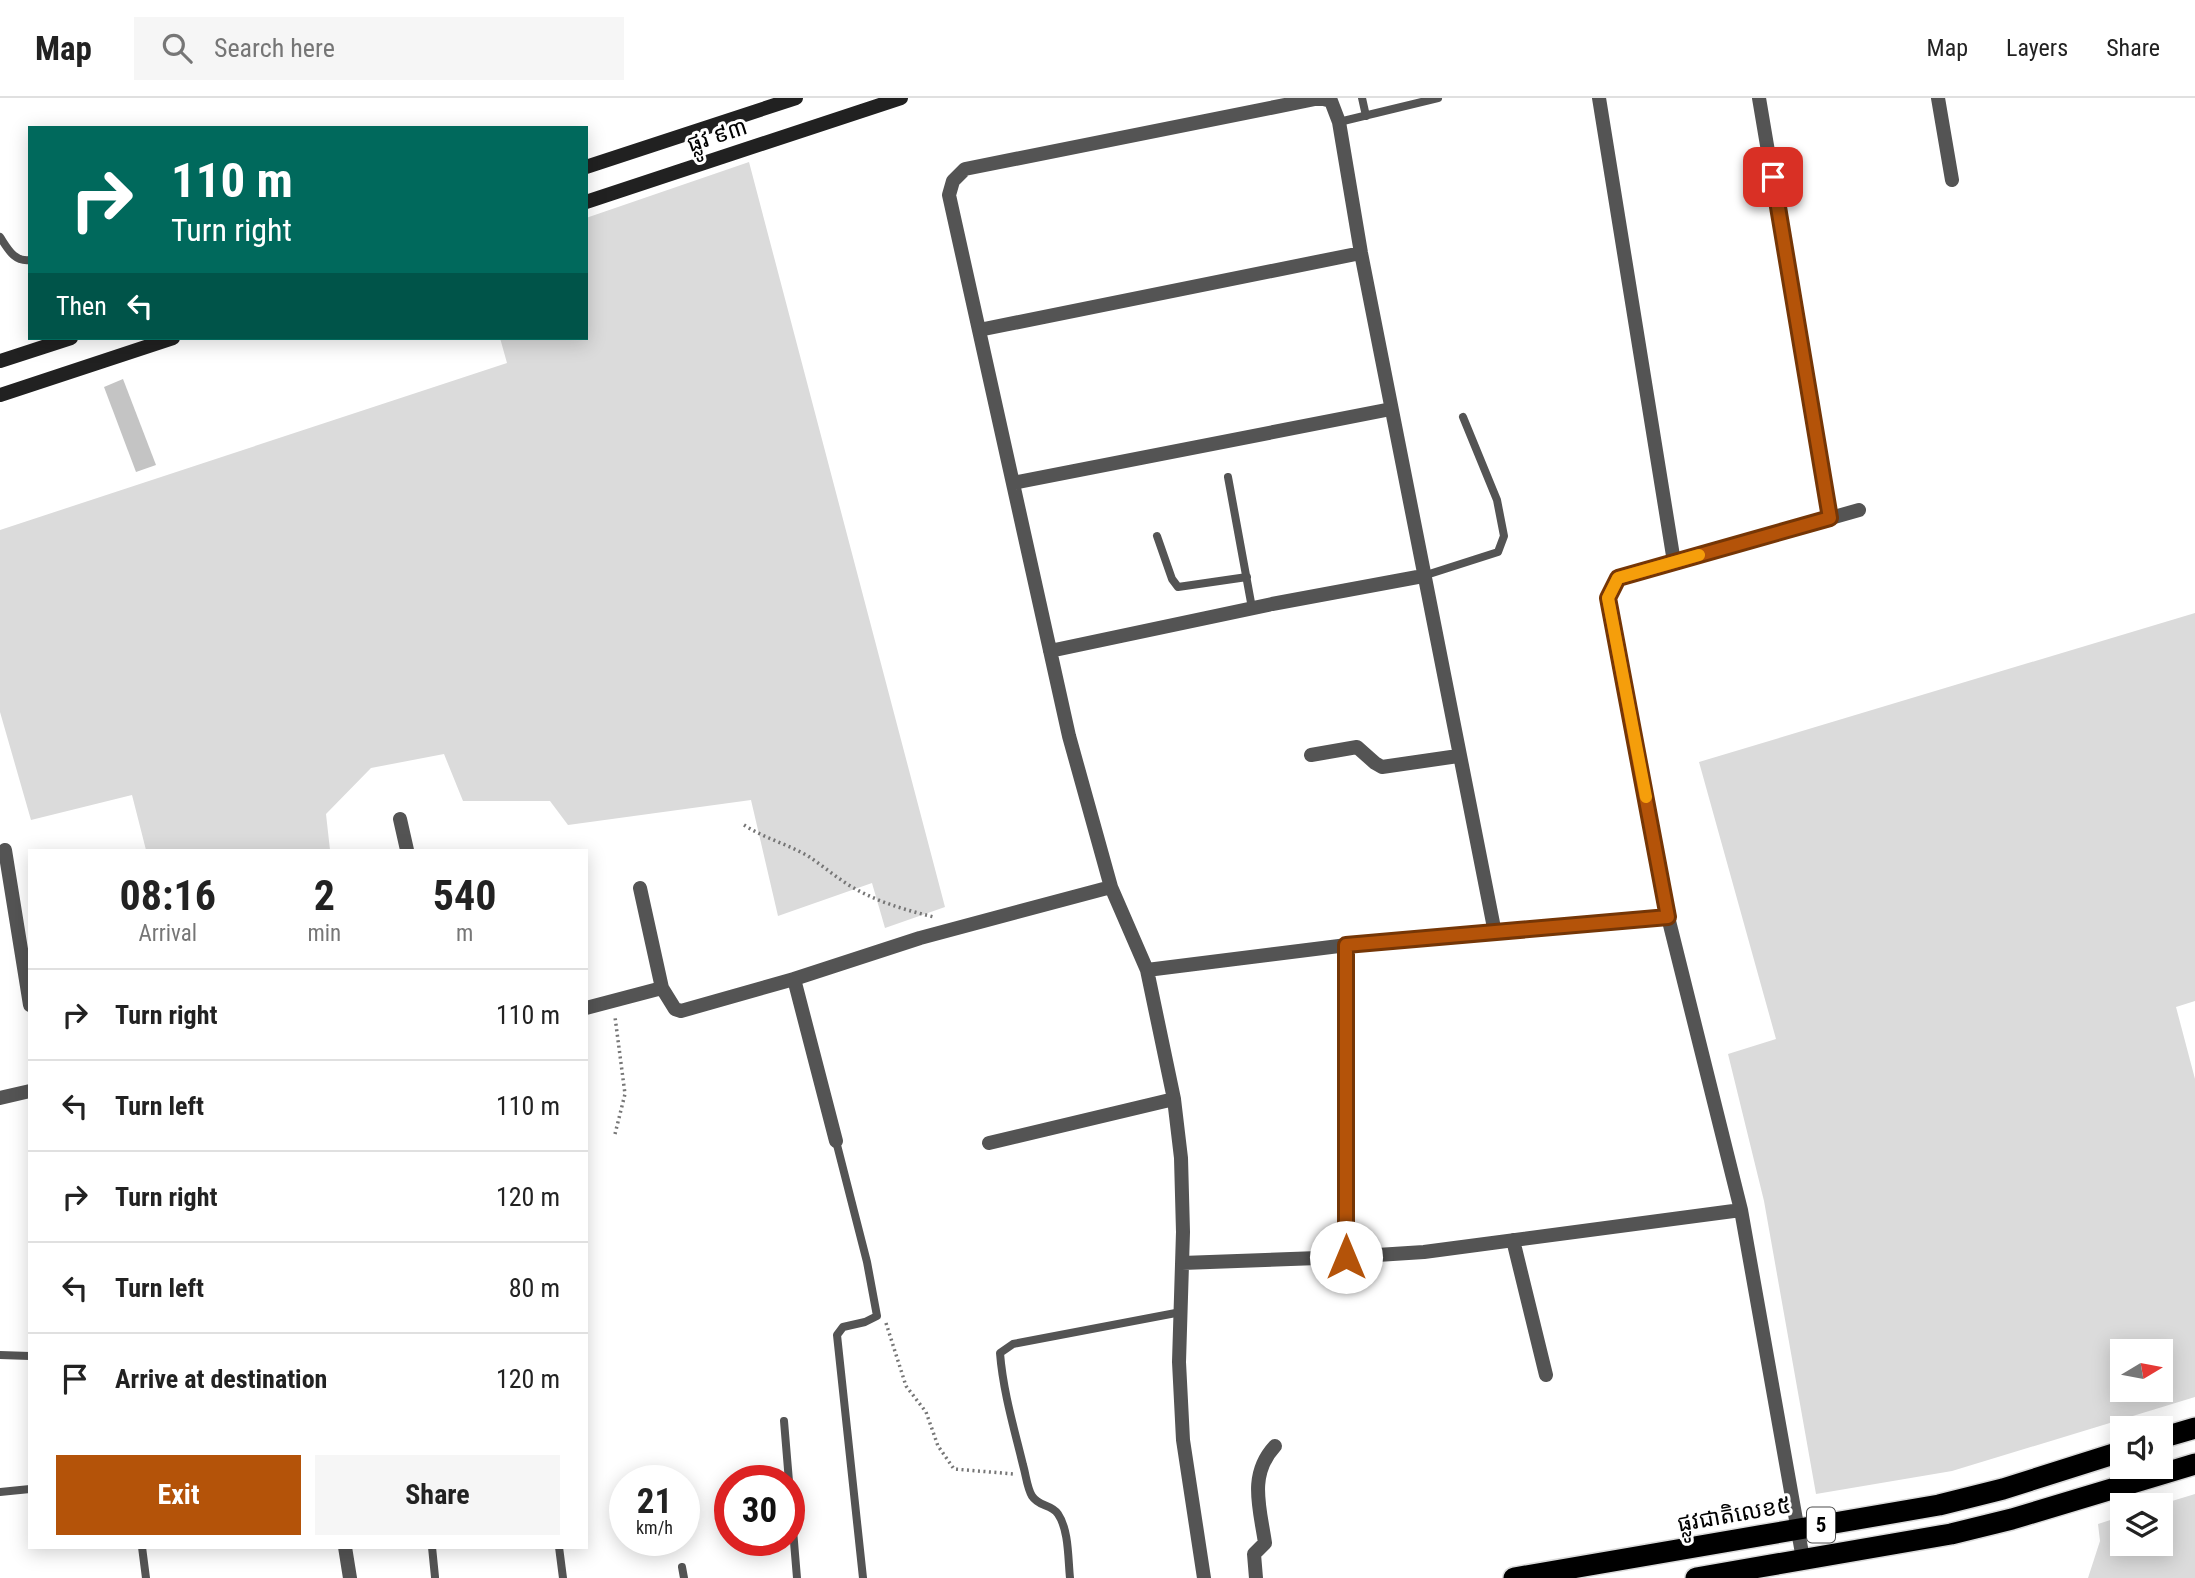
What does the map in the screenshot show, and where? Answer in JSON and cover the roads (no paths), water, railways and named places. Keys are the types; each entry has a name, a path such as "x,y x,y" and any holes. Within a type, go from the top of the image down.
{"highway":[{"path":"2173,1434 2195,1428"},
{"name":"ផ្លូវជាតិលេខ៥","path":"1514,1578 1939,1505 2003,1489 2110,1455"},
{"name":"5","path":"1696,1578 1951,1534 2012,1519 2195,1464"}],"street":[{"name":"ផ្លូវ ៩៣","path":"588,166 796,98"},
{"name":"ផ្លូវ ៩៣","path":"588,201 901,98"},
{"path":"1204,1578 1183,1440 1179,1362 1181,1158 1174,1099 1147,970 1111,887 1069,737 949,195 953,181 965,169 1320,98 1331,101 1339,122 1361,253 1423,576 1495,933"},
{"path":"1598,98 1674,562"},
{"path":"1759,98 1830,518"},
{"path":"1938,98 1952,180"},
{"path":"979,330 1361,253"},
{"path":"0,361 65,340"},
{"path":"0,395 167,340"},
{"path":"1013,483 1391,409"},
{"path":"1803,1559 1741,1210 1668,917 1608,598 1618,578 1859,510"},
{"path":"1050,651 1252,608 1423,576"},
{"path":"1311,755 1357,747 1382,766 1458,756"},
{"path":"400,819 407,849"},
{"path":"4,857 28,991"},
{"path":"640,888 662,988 675,1009 681,1011 966,926 1111,887"},
{"path":"0,918 16,915"},
{"path":"1147,970 1346,945 1668,917"},
{"path":"1346,945 1346,1257"},
{"path":"794,979 836,1141"},
{"path":"588,1007 662,988"},
{"path":"0,1098 28,1091"},
{"path":"989,1143 1174,1099"},
{"path":"1182,1263 1424,1252 1741,1210"},
{"path":"1513,1240 1546,1375"},
{"path":"1256,1578 1254,1554 1265,1544 1258,1474 1266,1456 1275,1446"},
{"path":"345,1549 350,1578"}],"lane":[{"path":"1362,98 1366,116"},
{"path":"1339,122 1366,116 1401,102 1438,98"},
{"path":"0,237 12,255 28,260"},
{"path":"1423,576 1498,552 1504,536 1497,500 1463,417"},
{"path":"1228,477 1252,608"},
{"path":"1157,536 1172,579 1178,587 1247,577"},
{"path":"836,1141 867,1262 877,1316 843,1327 837,1335 863,1578"},
{"path":"1070,1578 1064,1528 1058,1514 1051,1507 1039,1504 1032,1496 1004,1386 1001,1352 1013,1344 1181,1312"},
{"path":"0,1355 28,1356"},
{"path":"785,1421 797,1578"},
{"path":"0,1492 28,1489"},
{"path":"142,1549 146,1578"},
{"path":"432,1549 435,1577"},
{"path":"559,1549 564,1578"},
{"path":"682,1567 684,1578"}]}
